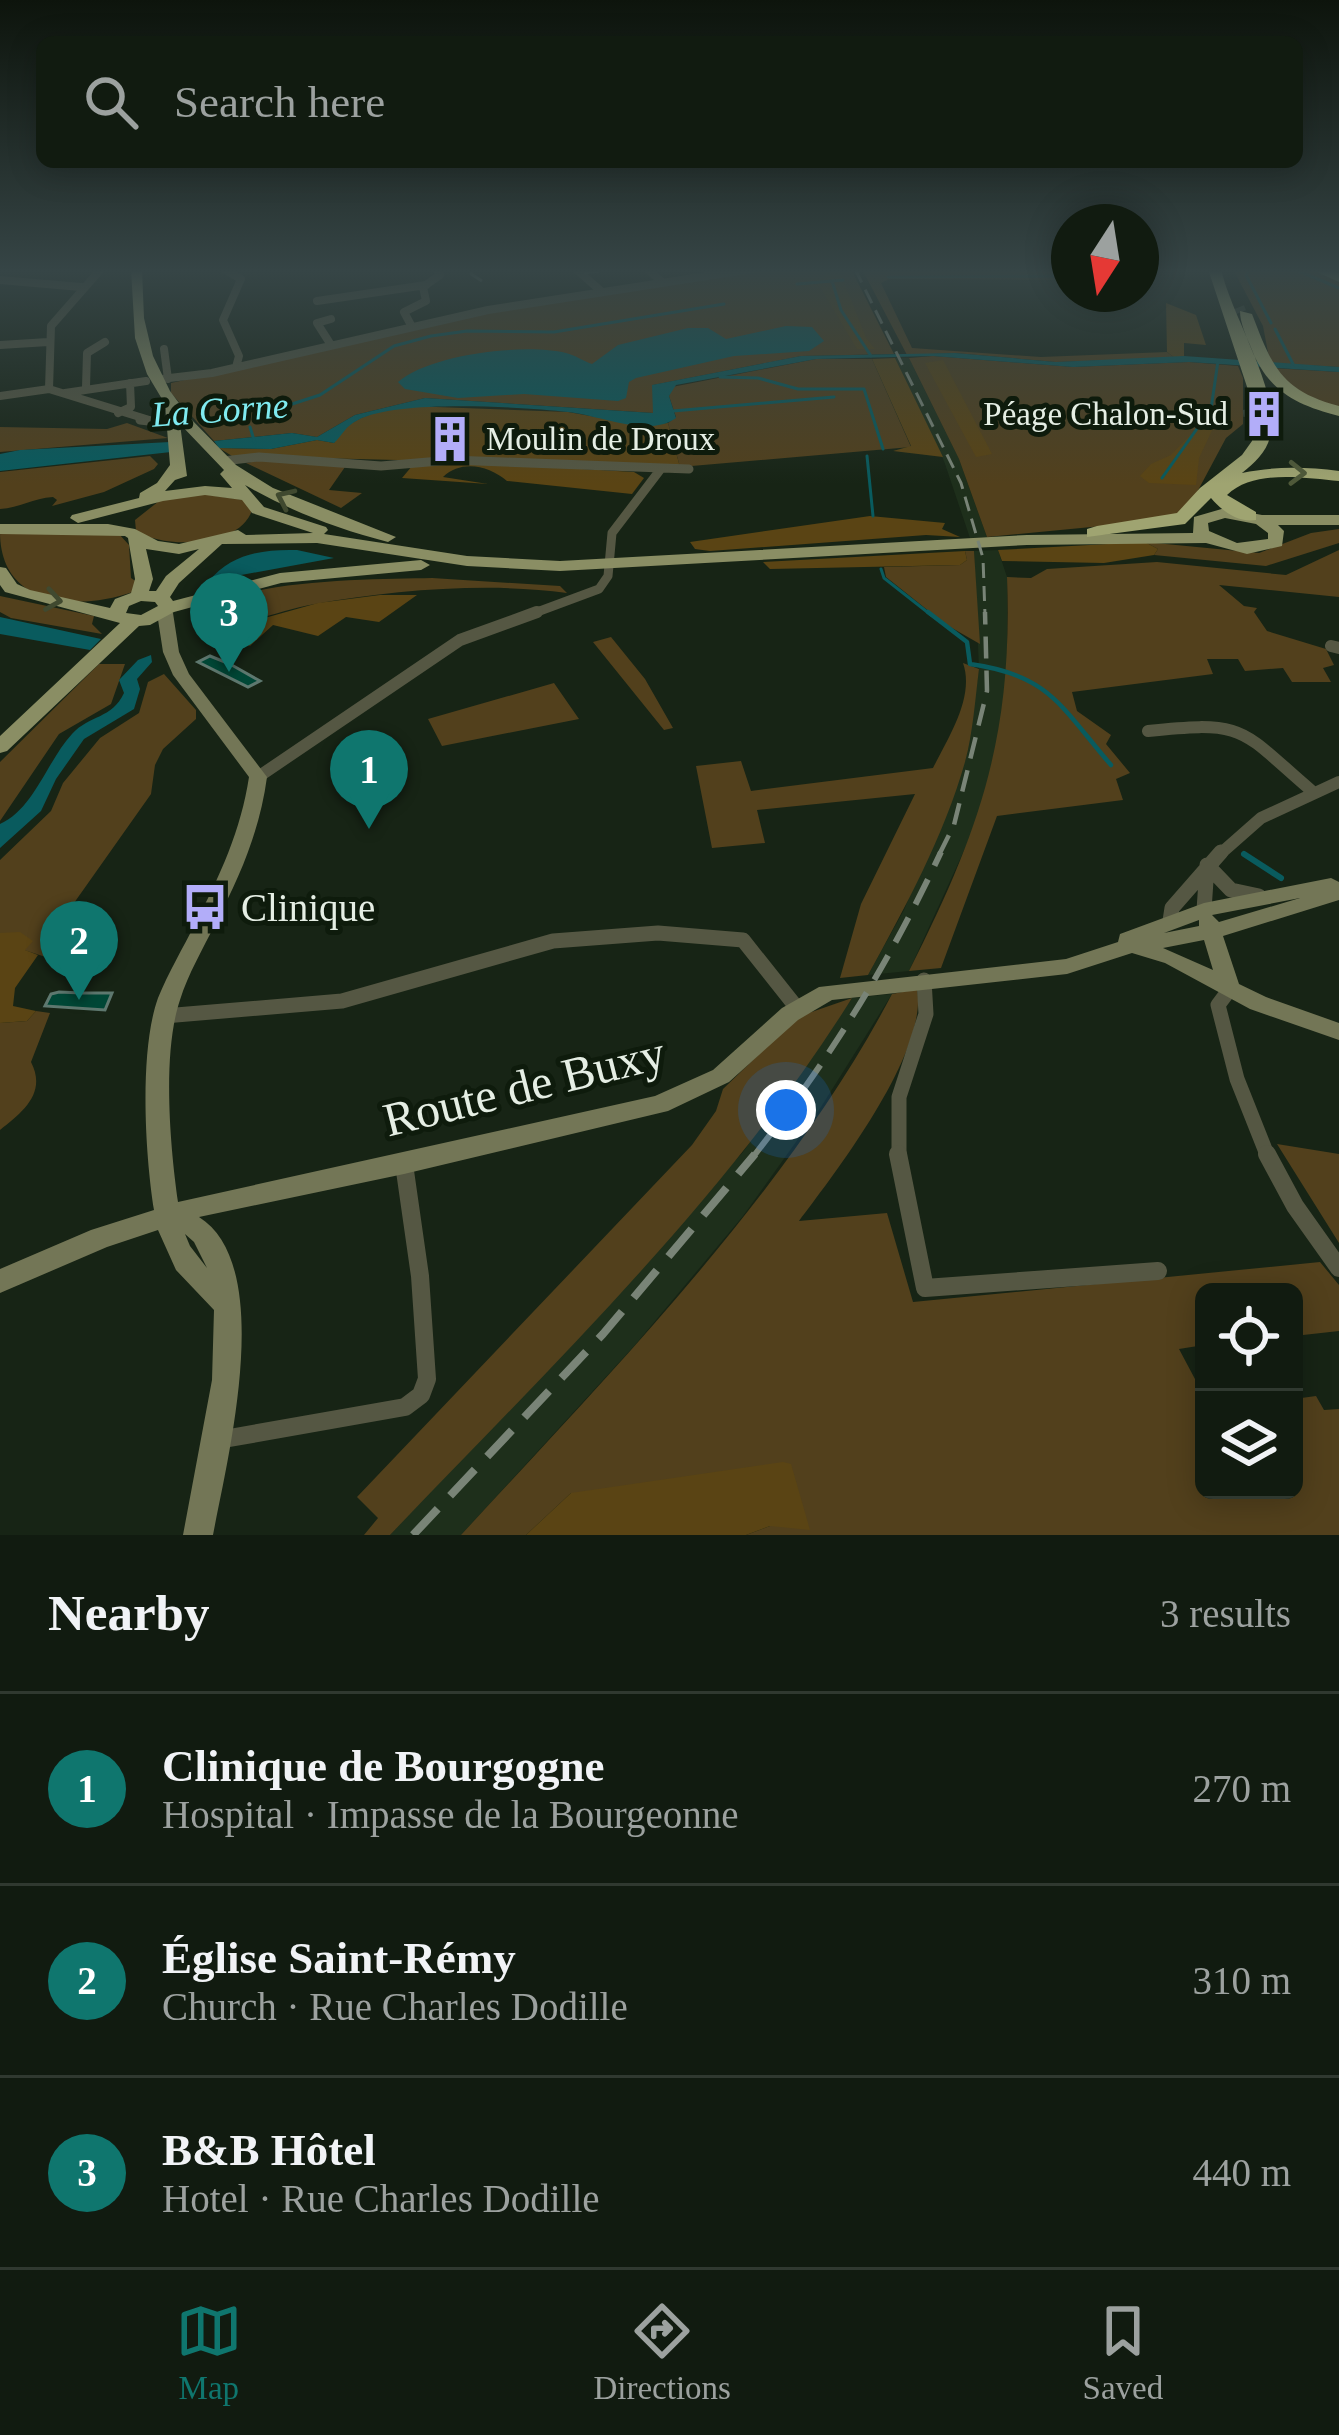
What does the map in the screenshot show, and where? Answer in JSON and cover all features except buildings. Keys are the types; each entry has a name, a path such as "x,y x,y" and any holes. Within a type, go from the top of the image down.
{"highway":[{"path":"1239,341 1257,369 1294,398 1339,411"},
{"path":"1094,533 1189,515 1205,493 1247,461 1267,398 1251,341"},
{"path":"1255,518 1220,501 1221,488 1263,474 1339,476"},
{"path":"1203,526 1205,493"}],"main road":[{"path":"139,596 144,579 130,519 177,487 182,440 140,341"},
{"path":"182,440 286,499 370,531 449,552 560,566"},
{"path":"0,525 143,497 163,486 182,440"},
{"path":"198,1535 230,1338 224,1302 208,1289 174,1243 162,1158 157,1050 163,1016 226,878 258,777 181,675 169,637 165,606 191,562 248,529 253,503 216,456"},
{"path":"0,525 74,519 216,490 355,542"},
{"path":"0,525 133,535 179,549 287,536 355,542 453,560 560,566 1018,540 1255,518 1339,522"},
{"path":"1255,518 1276,532 1339,522"},
{"path":"1018,540 1203,526 1238,548 1261,548 1276,542 1276,532"},
{"path":"0,747 124,625 165,606 241,586 340,569 530,565"},
{"path":"0,572 11,588 23,594 169,637"},
{"path":"124,625 121,604 139,596 165,606"},
{"name":"Route de Buxy","path":"1193,922 1269,897 1339,888"},
{"name":"Route de Buxy","path":"0,1281 171,1214 404,1165 682,1096 740,1062 797,1008 827,993 1067,966 1128,948 1126,940 1339,888"},
{"path":"1193,922 1200,972"},
{"path":"1193,922 1230,989"},
{"path":"1128,948 1200,972 1230,989 1339,1032"}],"street":[{"path":"86,387 86,353 105,341"},
{"path":"231,341 239,356 236,367"},
{"path":"328,341 331,345"},
{"path":"164,349 165,379 351,341"},
{"path":"0,345 48,342 49,388"},
{"path":"64,394 146,380"},
{"path":"118,413 131,407 130,383"},
{"path":"0,396 49,388 182,440"},
{"path":"216,456 382,466 452,460 688,469"},
{"path":"258,777 460,640 598,589 608,576 612,533 660,470"},
{"path":"1148,731 1214,723 1240,726 1313,792"},
{"name":"Route de Buxy","path":"1193,922 1172,908 1253,819 1339,782"},
{"path":"1207,865 1231,890 1269,897"},
{"path":"1193,922 1207,865"},
{"path":"163,1016 334,1003 535,944 658,933 743,940 797,1008"},
{"path":"924,980 928,1011 903,1074 897,1120 899,1159 925,1288 1158,1270"},
{"path":"1230,989 1220,997 1220,1013 1262,1152 1339,1268"},
{"path":"215,1441 405,1407 421,1395 427,1378 420,1276 404,1165"}],"shaded area":[{"path":"363,341 887,341 894,354 801,356 653,385 654,413 425,398 355,415 317,437 292,433 214,441 171,393 171,383"},
{"path":"852,341 868,341 875,349 857,349"},
{"path":"899,341 908,341 912,348 1041,357 1167,352 1175,358 1056,362 955,353 907,355"},
{"path":"1167,341 1205,341 1206,345 1184,343 1184,356 1175,358 1167,352"},
{"path":"1266,341 1339,341 1339,367 1270,363"},
{"path":"895,358 909,358 959,459 987,537 970,538 944,461"},
{"path":"895,358 943,457 893,451 911,446 872,359"},
{"path":"909,358 1073,367 1189,362 1238,366 1243,378 1243,424 1226,438 1187,511 1154,521 987,537 959,459"},
{"path":"816,359 872,359 911,447 680,467 668,423 676,417 669,396 672,387"},
{"path":"943,360 992,454 976,457 925,363"},
{"path":"1271,368 1339,372 1339,409 1310,402"},
{"path":"409,406 568,412 641,425 668,423 680,467 232,456 219,448 271,449 317,440 334,443 356,420"},
{"path":"1217,420 1199,458 1196,485 1149,483 1140,476 1151,464 1171,455 1204,421"},
{"path":"127,423 168,438 0,452 0,427 107,429"},
{"path":"150,456 158,464 154,469 104,492 52,506 57,500 53,497 0,509 0,472"},
{"path":"262,460 345,467 329,490 362,493 341,508 246,463"},
{"path":"462,462 634,472 644,478 632,494 507,481 475,467 458,468 443,477 488,484 402,478 412,466"},
{"path":"195,493 244,500 252,510 233,532 200,542 164,541 136,531 135,520 159,501"},
{"path":"870,516 945,523 942,529 960,537 926,535 710,551 695,549 690,542"},
{"path":"1339,529 1339,543 1266,566 1154,555 1158,549 1145,542 1259,553 1311,533"},
{"path":"0,532 119,534 129,545 131,578 137,582 133,592 66,601 27,589 3,557"},
{"path":"1145,542 1158,549 1154,555 1104,563 1002,561 998,550"},
{"path":"998,550 1007,577 1007,676 1002,727 977,822 909,971 868,975 904,910 965,761 979,669 974,551"},
{"path":"1339,550 1339,597 1219,585 1244,606 1257,608 1254,612 1267,631 1326,649 1334,665 1323,668 1331,682 1292,682 1283,668 1245,671 1238,659 1207,659 1213,674 1072,692 1077,711 1111,735 1106,744 1130,773 1116,779 1123,800 997,816 941,968 909,971 955,873 987,781 1004,686 1007,577 1031,578 1047,569 1157,562 1286,575"},
{"path":"965,551 974,551 980,644 945,624 886,577 884,567 960,565 967,560"},
{"path":"965,551 967,560 960,565 770,569 763,562"},
{"path":"432,578 560,586 567,593 506,588 409,591 315,604 228,624 214,624 207,609 227,599 283,586"},
{"path":"417,595 379,622 346,617 318,636 273,625 250,646 244,644 240,625 318,603"},
{"path":"0,596 94,616 92,624 102,634 11,618 0,612"},
{"path":"611,637 645,679 673,728 664,730 593,642"},
{"path":"963,663 979,669 968,751 946,817 868,975 840,978 861,904 915,794 757,810 765,843 712,848 696,766 741,761 751,791 933,768 963,703"},
{"path":"99,664 125,664 111,704 59,734 0,821 0,762"},
{"path":"164,674 196,710 196,719 163,749 155,765 151,794 74,903 107,915 58,961 24,950 0,933 0,860 51,811 63,783 100,738 139,713 148,682"},
{"path":"554,683 579,719 442,746 428,719"},
{"path":"20,932 33,941 25,950 38,955 15,988 13,1006 36,1011 27,1021 0,1023 0,933"},
{"path":"917,989 917,1015 909,1045 856,1142 799,1221 887,1213 913,1302 1320,1262 1339,1285 1339,1331 1303,1335 1303,1283 1195,1283 1195,1346 1179,1349 1195,1379 1195,1499 1303,1499 1303,1398 1316,1396 1324,1410 1339,1409 1339,1535 746,1535 770,1526 571,1493 526,1535 461,1535 636,1344 750,1209 850,1067 892,994"},
{"path":"892,994 821,1107 743,1216 635,1345 461,1535 390,1535 743,1152 852,998"},
{"path":"852,998 750,1142 635,1278 390,1535 364,1535 378,1518 357,1497 692,1145 716,1111 723,1089 800,1016"},
{"path":"36,1011 50,1013 31,1062 34,1092 24,1109 0,1130 0,1023 27,1021"},
{"path":"1277,1144 1339,1154 1339,1243"},
{"path":"791,1464 810,1530 770,1526 746,1535 526,1535 571,1493"}],"water":[{"path":"636,341 824,341 809,351 734,356 636,378 629,382 626,398 618,401 524,394 458,398 405,389 398,382 432,364 478,353 548,350 592,364 618,345"},
{"path":"955,353 1056,362 1184,356 1339,367 1339,372 1189,362 1073,367 933,356 816,359 676,385 669,396 676,418 652,426 547,410 429,407 376,413 358,420 334,443 317,440 271,449 219,448 214,441 292,433 317,437 355,415 425,398 653,413 652,385 801,356"},
{"path":"170,442 171,452 0,471 0,454 20,450"},
{"path":"297,550 334,558 209,581 248,555"},
{"path":"0,617 101,639 90,650 0,634"},
{"path":"151,655 152,662 137,679 140,689 134,709 84,739 41,811 0,848 0,824 31,796 72,734 119,701 124,693 119,680 138,660"}],"waterway":[{"name":"La Corne","path":"248,416 250,408 289,405 320,395 394,346 414,341"},
{"path":"861,341 871,356"},
{"path":"1281,341 1293,364"},
{"path":"1162,478 1211,409 1218,361"},
{"path":"720,377 758,378 798,389 864,389 883,449"},
{"path":"673,411 834,397"},
{"name":"La Corne","path":"250,427 255,443"},
{"path":"867,456 873,516"},
{"path":"881,569 884,578 931,615"},
{"path":"928,612 967,642 970,664 1019,676 1052,697 1111,765"},
{"path":"1244,854 1281,878"}],"tunnel":[{"path":"1250,409 1251,416"},
{"path":"1274,411 1275,418"}],"railway":[{"path":"890,341 961,483 983,558 985,615"},
{"path":"939,855 954,825 987,691 985,612"},
{"path":"753,1157 856,1010 941,852"},
{"path":"413,1535 603,1334 755,1154"}],"place":[{"name":"Péage Chalon-Sud","path":"1264,414"},
{"name":"Moulin de Droux","path":"450,439"},
{"name":"B&B Hôtel","path":"229,672"},
{"name":"Clinique de Bourgogne","path":"369,829"},
{"name":"Clinique","path":"205,907"},
{"name":"Église Saint-Rémy","path":"79,1000"}]}
